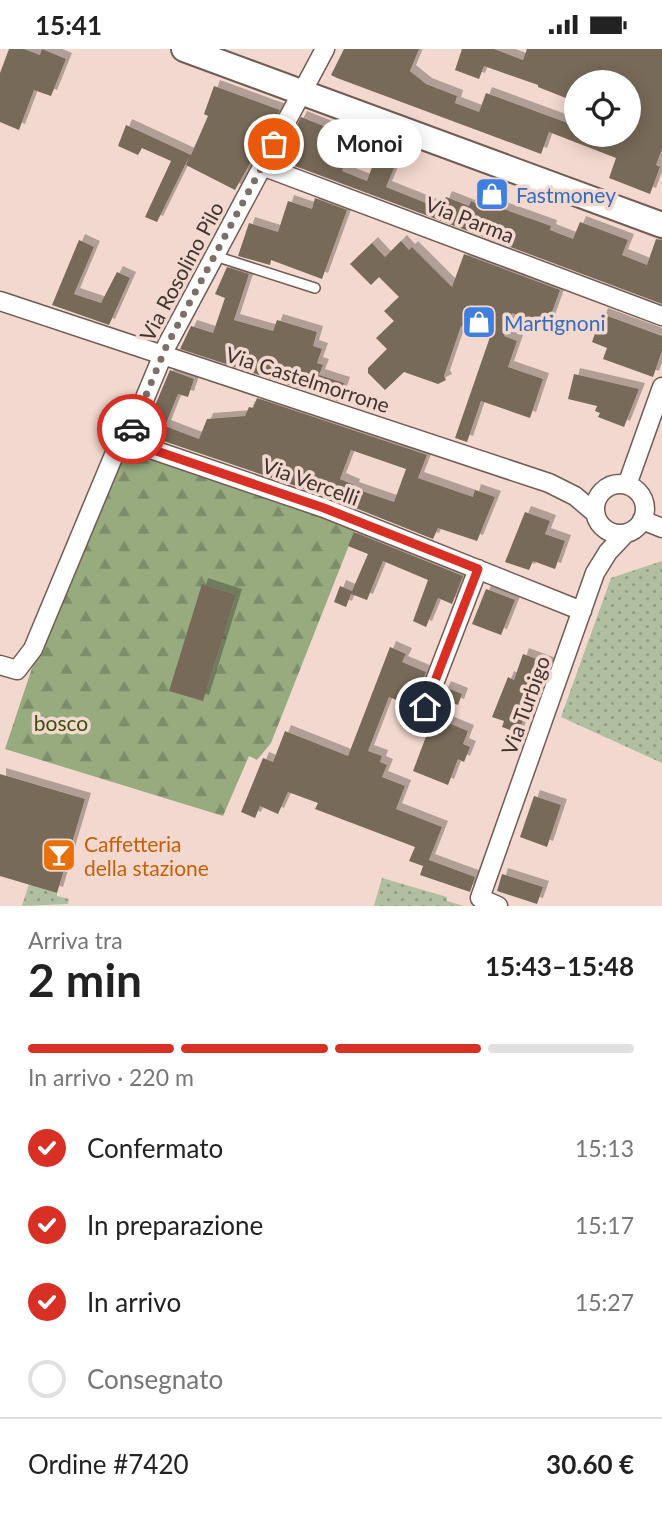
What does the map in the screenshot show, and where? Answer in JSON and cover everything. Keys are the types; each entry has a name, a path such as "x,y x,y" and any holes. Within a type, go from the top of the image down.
{"main road":[{"path":"184,49 662,225"}],"street":[{"name":"Via Rosolino Pilo","path":"9,667 33,649 114,455 127,441 162,355 325,49"},
{"name":"Via Parma","path":"262,166 662,316"},
{"name":"Via Castelmorrone","path":"0,301 549,483 575,496 595,513"},
{"path":"627,485 662,387"},
{"name":"Via Vercelli","path":"127,441 324,508 582,611"},
{"path":"618,484 627,485 640,495 644,503 642,520 632,531 625,534 609,532 598,521 595,513 598,497 603,490 618,484"},
{"path":"642,520 662,528"},
{"name":"Via Turbigo","path":"498,906 480,898 601,562 625,534"},
{"path":"425,707 478,569"}],"lane":[{"path":"215,256 315,288"}],"green space":[{"name":"bosco","path":"127,452 357,525 271,743 257,760 249,756 223,816 5,749 33,665 118,458"},
{"path":"662,561 662,763 561,717 611,578"},
{"path":"382,878 447,897 447,901 464,906 374,906"},
{"path":"29,884 69,899 68,904 22,906"}],"building":[{"path":"9,49 24,49 40,55 42,49 66,59 51,96 34,90 19,130 0,122 0,73"},
{"path":"344,49 419,49 410,71 426,84 457,96 455,103 479,112 486,93 564,122 564,138 549,132 541,154 331,75"},
{"path":"462,49 494,49 523,60 527,49 662,49 662,149 656,165 660,167 650,194 609,178 616,158 588,147 641,147 641,70 564,70 564,97 484,66 479,79 455,70"},
{"path":"214,86 280,110 235,190 186,165 189,157 157,222 145,217 171,161 142,148 138,155 118,146 126,125 191,155 208,116 204,114"},
{"path":"301,117 331,129 326,140 350,150 342,171 367,181 379,148 399,156 386,187 441,209 446,197 469,206 471,201 480,205 487,187 500,192 495,206 551,226 550,230 573,239 580,222 628,240 622,255 647,265 656,239 662,240 662,304 279,160"},
{"path":"315,198 347,210 322,279 271,260 270,265 238,256 249,223 278,232 288,201 312,209"},
{"path":"79,240 94,247 74,294 101,303 117,272 130,278 109,325 52,305"},
{"path":"401,241 409,250 412,247 452,287 464,254 560,290 547,326 512,313 504,336 517,341 508,367 543,379 530,418 481,401 467,442 455,438 490,337 461,326 444,376 446,380 438,384 404,372 385,390 368,373 368,368 387,349 376,338 394,321 384,311 399,297 379,277 371,285 350,264 372,243 385,257"},
{"path":"227,267 249,274 234,320 273,331 277,320 317,332 313,346 322,349 317,363 323,365 319,375 344,383 338,401 180,349 191,326 213,333 225,298 215,294"},
{"path":"602,314 662,336 662,351 653,377 603,359 607,348 592,342"},
{"path":"170,370 194,379 188,397 178,394 165,426 199,439 207,419 245,416 249,407 253,408 257,398 427,455 418,478 473,497 475,490 495,497 477,541 438,528 433,539 328,497 143,434","holes":["351,450 406,469 394,502 353,488 354,485 340,479"]},
{"path":"574,374 639,389 624,427 598,417 600,413 595,411 597,406 568,399"},
{"path":"525,512 550,521 545,534 565,541 555,569 533,561 529,570 505,562"},
{"path":"354,532 463,576 452,604 438,598 426,627 413,621 428,580 383,561 367,600 351,594 346,607 334,602 340,586 352,591 368,554 348,546"},
{"path":"202,584 236,595 203,701 169,691"},
{"path":"486,589 515,600 501,635 472,624"},
{"path":"390,647 406,654 402,662 426,672 414,707 389,697 368,751 382,756 380,762 387,765 382,777 405,786 396,809 442,827 429,860 475,877 470,892 420,875 423,866 409,861 415,847 315,809 318,803 288,792 278,814 260,806 255,818 241,812 263,758 273,762 285,731 348,756"},
{"path":"523,654 550,664 539,693 534,691 518,733 502,727 504,721 492,717 508,677 514,680"},
{"path":"445,687 462,694 458,705 440,698"},
{"path":"446,722 468,731 463,744 470,747 464,762 458,759 448,785 413,771 430,726 442,731"},
{"path":"0,774 85,799 57,893 0,876"},
{"path":"534,796 561,805 547,847 520,837"},
{"path":"502,874 543,887 537,904 497,891"}],"way so far":[{"path":"132,429 166,347 274,144"}],"place":[{"name":"Monoi","path":"274,144"},
{"name":"Fastmoney","path":"492,194"},
{"name":"Martignoni","path":"479,322"},
{"name":"Caffetteria della stazione","path":"59,855"}],"route":[{"path":"132,429 127,441 139,446 324,508 478,569 425,707"}]}
